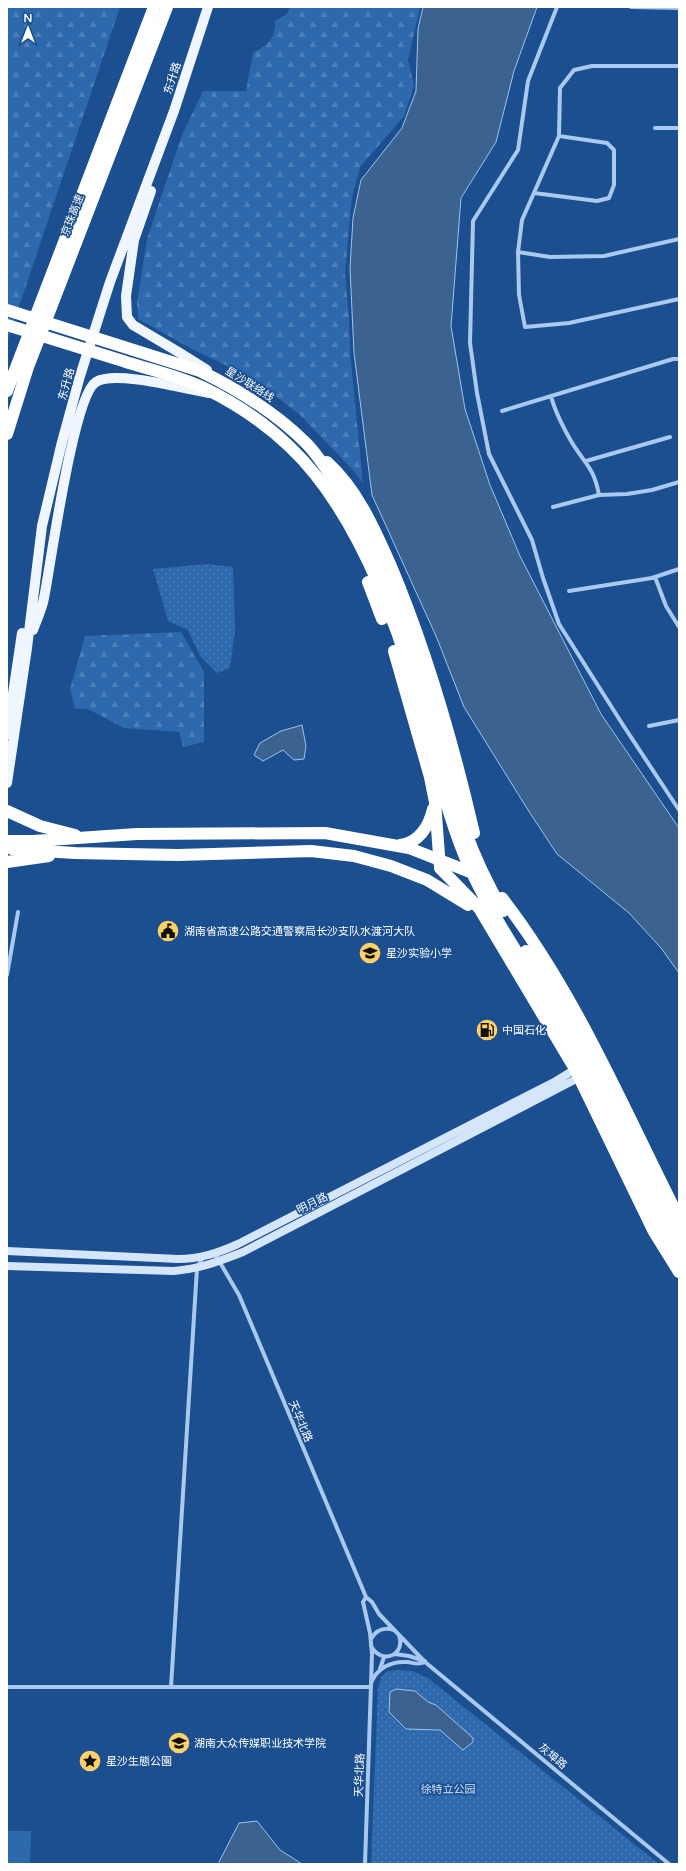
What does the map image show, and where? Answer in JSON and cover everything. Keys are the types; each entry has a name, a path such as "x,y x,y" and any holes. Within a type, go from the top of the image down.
{"highway":[{"name":"京珠高速","path":"7,434 54,285 154,7"},
{"name":"京珠高速","path":"7,391 16,365 54,285 167,7"},
{"name":"星沙联络线","path":"7,310 200,371 225,383 264,407 306,443 324,464 351,508 379,564 387,594"},
{"path":"7,325 169,375 204,388 263,424 288,445 308,466 343,512 387,594 414,685 446,803 465,857 487,901 573,1045 636,1164 679,1237"},
{"path":"306,443 340,473 361,504 381,543 408,609 443,716 474,832 480,876"},
{"path":"288,445 331,508 365,575 397,659 430,777 435,802 438,858 440,868 479,908 490,929 577,1073 653,1230 679,1272"},
{"path":"398,846 406,845 420,835 432,816 435,802"},
{"path":"7,811 40,826 88,838"},
{"path":"7,841 88,838 137,834 312,832 398,846 438,858 480,876 492,886 544,959 601,1060 679,1218"},
{"path":"7,849 75,853 178,855 311,851 354,856 391,866 427,880 468,904 490,929"},
{"path":"7,862 75,853"},
{"path":"636,1164 650,1202 679,1254"}],"main road":[{"name":"东升路","path":"7,734 38,526 55,445 107,280 168,111 201,7"},
{"name":"东升路","path":"107,280 174,111 208,7"},
{"path":"174,111 157,172 134,240 126,296 127,317 133,325 180,353 225,383"},
{"name":"东升路","path":"7,783 27,648 42,526 77,375"},
{"path":"27,648 43,600 60,503 78,418 89,389 95,383 105,379 129,379 213,394"}],"street":[{"path":"557,7 528,81 518,150 473,221 470,343 477,393 489,454 532,540 559,624 623,726 679,810"},
{"path":"631,7 679,8"},
{"path":"679,66 592,66 574,70 560,88 559,136 522,220 518,252 519,294 525,327 568,323 679,299"},
{"path":"655,128 679,128"},
{"path":"534,192 597,201 609,198 614,185 614,150 607,143 559,136"},
{"path":"518,252 550,257 604,256 679,238"},
{"path":"502,411 673,359 679,359"},
{"path":"551,396 554,409 572,442 586,461 596,479 599,495"},
{"path":"586,461 670,437"},
{"path":"553,507 599,495 627,494 652,490 679,482"},
{"path":"569,591 655,577 679,569"},
{"path":"655,577 666,606 679,627"},
{"path":"649,726 679,720"},
{"path":"7,975 18,912"},
{"name":"明月路","path":"7,1266 174,1271 197,1268 219,1262 243,1252 601,1060"},
{"name":"明月路","path":"7,1251 195,1259 215,1254 238,1244 556,1081 577,1073"},
{"name":"天华北路","path":"215,1254 239,1295 366,1597"},
{"path":"170,1686 197,1268 203,1257"},
{"path":"366,1597 372,1602 379,1614 425,1662 409,1656 395,1654 384,1657 376,1654 371,1645 363,1602 366,1597"},
{"path":"371,1640 381,1629 396,1632"},
{"path":"395,1654 400,1646 396,1632"},
{"name":"天华北路","path":"365,1864 371,1645"},
{"path":"380,1670 384,1657"},
{"path":"7,1687 370,1687 374,1676 380,1670 399,1662 419,1665 425,1662"},
{"name":"灰埠路","path":"425,1662 669,1864"}],"green space":[{"path":"7,7 120,7 7,342"},
{"path":"290,7 420,7 408,60 414,85 404,116 360,167 352,197 345,273 350,352 363,483 353,470 300,415 252,378 192,349 138,319 137,303 147,239 182,135 203,91 246,91 253,53 270,41 274,33 275,21 287,14"},
{"path":"207,564 233,567 235,631 230,668 217,673 200,656 188,630 168,621 153,569"},
{"path":"181,632 204,672 204,742 183,747 179,732 124,728 88,709 75,709 70,689 85,636"},
{"name":"徐特立公园","path":"388,1671 412,1671 428,1678 659,1864 371,1864 378,1688 381,1677"},
{"path":"7,1831 31,1831 30,1864 7,1864"}],"shaded area":[{"path":"423,7 537,7 514,71 496,142 461,198 451,326 465,409 490,485 520,556 601,714 679,828 679,973 661,948 629,913 557,854 528,810 464,707 436,636 372,495 354,353 350,268 353,218 361,180 402,128 416,91 418,29"},
{"path":"302,725 306,746 304,759 294,760 283,750 263,761 254,755 260,743 281,731"},
{"path":"396,1689 415,1691 428,1702 436,1705 473,1738 473,1742 463,1750 440,1730 406,1729 389,1712 390,1692"},
{"path":"257,1821 280,1850 302,1864 218,1864 239,1823"}],"place":[{"name":"湖南省高速公路交通警察局长沙支队水渡河大队","path":"168,931"},
{"name":"星沙实验小学","path":"370,953"},
{"name":"中国石化","path":"487,1030"},
{"name":"湖南大众传媒职业技术学院","path":"179,1743"},
{"name":"星沙生態公園","path":"90,1761"}]}
